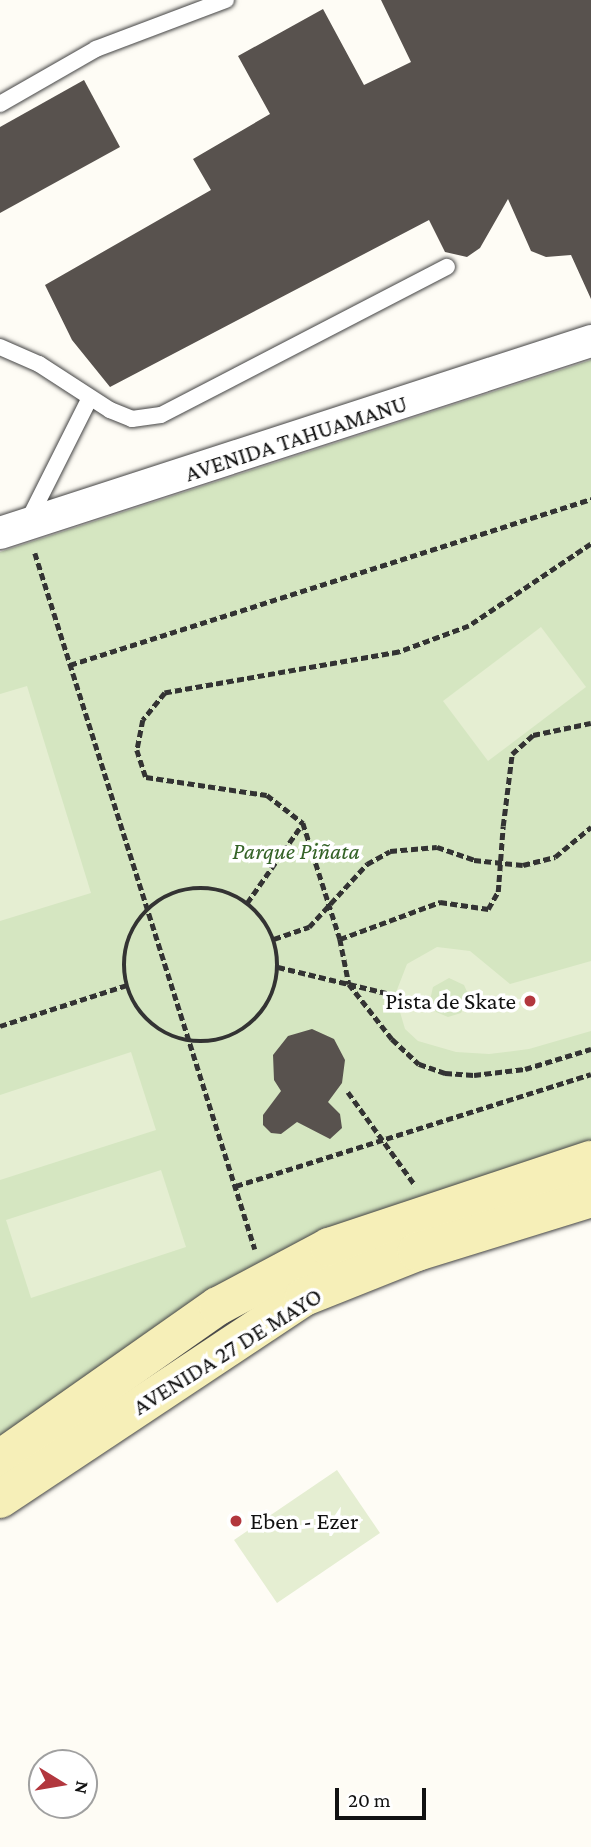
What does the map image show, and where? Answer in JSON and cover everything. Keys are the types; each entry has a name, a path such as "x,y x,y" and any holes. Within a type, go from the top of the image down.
{"main road":[{"name":"AVENIDA 27 DE MAYO","path":"0,1459 218,1306 329,1247 591,1160"},
{"name":"AVENIDA 27 DE MAYO","path":"0,1499 304,1297 417,1252 591,1198"}],"street":[{"name":"AVENIDA TAHUAMANU","path":"13,529 591,341"}],"lane":[{"path":"0,104 96,49 226,0"},
{"path":"0,347 39,364 90,398 132,419 160,415 447,267"},
{"path":"13,529 90,398"}],"path":[{"path":"70,665 591,499"},
{"path":"13,529 70,665 266,1280"},
{"path":"591,544 469,626 399,652 190,685 165,693 143,720 137,750 146,777 267,795 303,823 340,939 349,984 392,1039 419,1064 445,1073 474,1075 525,1069 591,1049"},
{"path":"340,939 440,902 488,909 498,892 512,754 533,735 591,723"},
{"path":"247,903 303,823"},
{"path":"274,939 309,927 367,864 390,850 437,847 474,860 523,864 555,856 591,827"},
{"path":"204,887 227,892 247,903 274,939 278,967 274,989 250,1025 211,1043 190,1042 153,1027 139,1013 127,985 124,954 131,933 148,908 181,890 204,887"},
{"path":"278,967 394,995"},
{"path":"0,1026 127,985"},
{"path":"236,1186 591,1074"},
{"path":"348,1092 418,1190"}],"green space":[{"name":"Parque Piñata","path":"591,360 591,1149 425,1200 0,1449 0,552"},
{"path":"541,627 586,687 488,761 443,701"},
{"path":"27,686 91,893 0,921 0,694"},
{"name":"Pista de Skate","path":"437,947 470,951 510,984 591,961 591,1031 529,1049 489,1054 456,1052 418,1041 405,1029 395,995 407,964","holes":["449,978 464,985 469,996 461,1013 448,1017 436,1012 430,1000 433,987"]},
{"path":"131,1052 156,1130 0,1180 0,1095"},
{"path":"161,1170 186,1247 31,1298 6,1220"},
{"path":"337,1470 380,1533 277,1603 234,1540"}],"building":[{"path":"381,0 591,0 591,299 571,255 546,257 531,251 508,199 480,248 467,257 445,252 429,220 110,387 72,340 45,285 211,190 193,159 270,114 238,56 323,9 364,85 411,62"},
{"path":"84,80 120,147 0,213 0,127"},
{"path":"312,1029 334,1039 345,1060 342,1083 328,1102 340,1114 342,1128 330,1139 297,1122 281,1134 271,1133 263,1125 263,1115 281,1091 274,1080 273,1055 288,1036"}],"place":[{"name":"Pista de Skate","path":"530,1001"},
{"name":"Eben - Ezer","path":"236,1521"}]}
